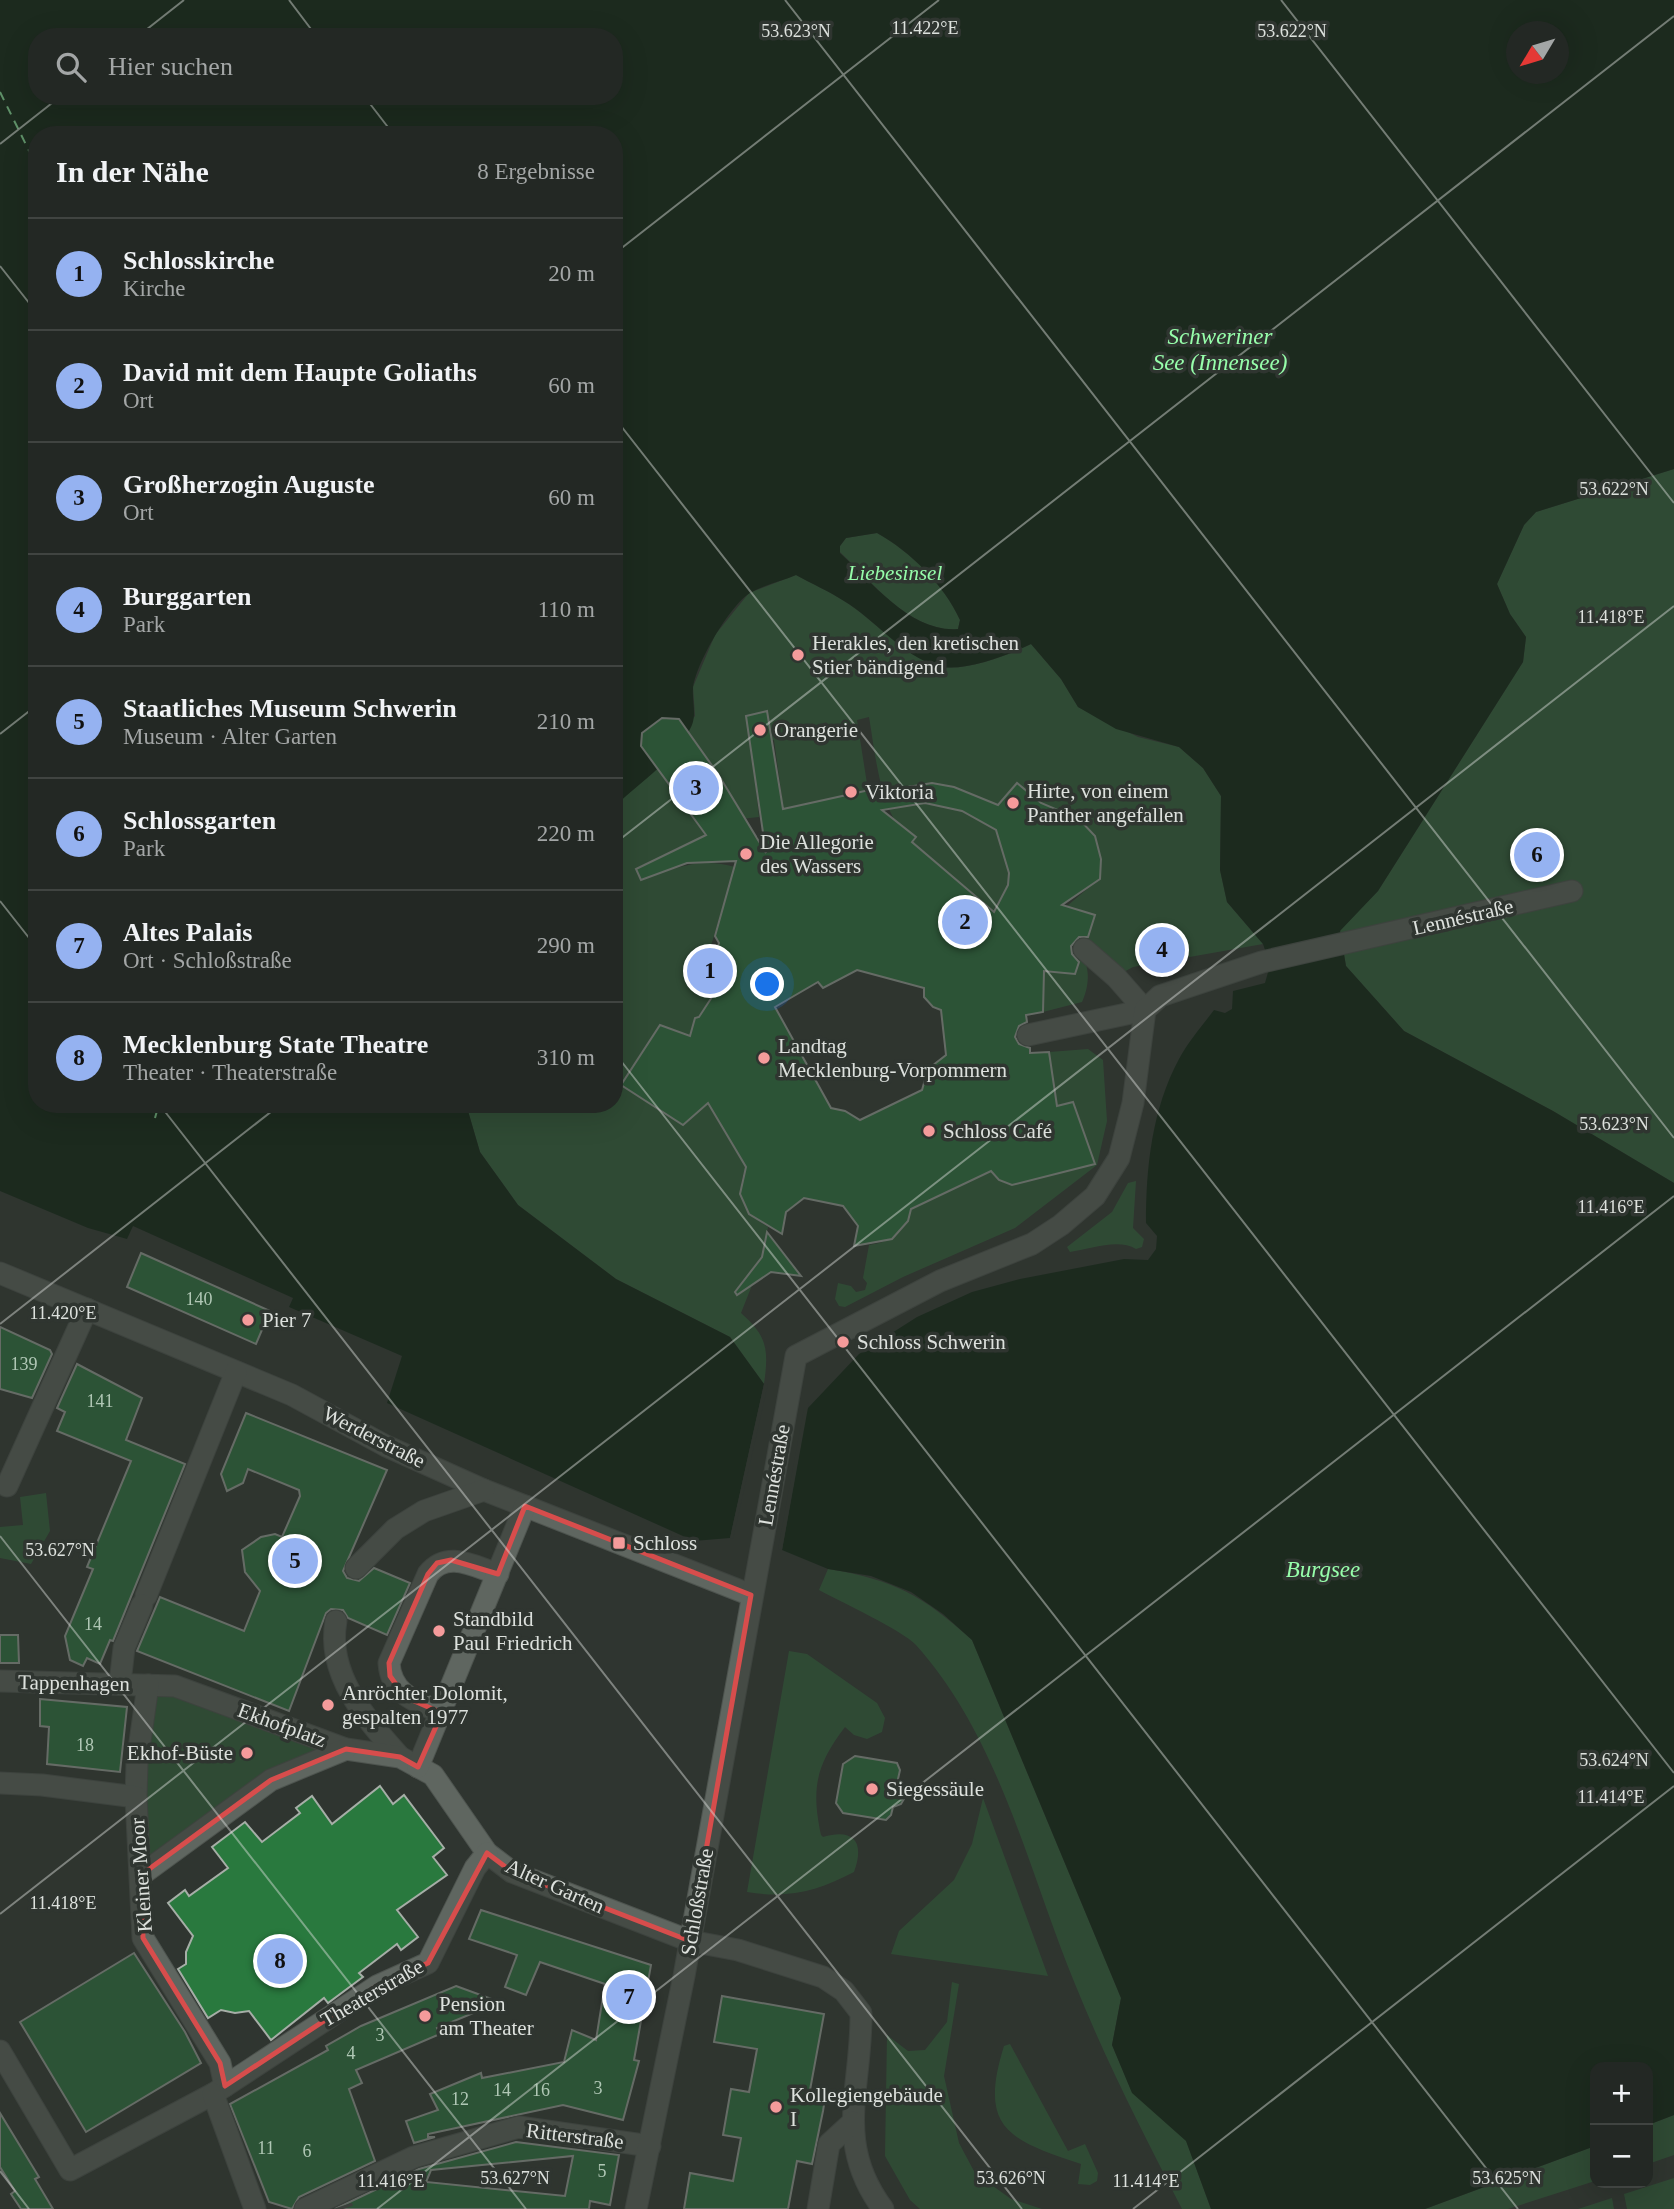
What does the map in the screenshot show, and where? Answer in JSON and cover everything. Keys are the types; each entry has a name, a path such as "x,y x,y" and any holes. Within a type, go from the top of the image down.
{"street":[{"name":"Lennéstraße","path":"751,1595 796,1356 940,1281 1032,1244 1061,1225 1095,1196 1119,1158 1133,1103 1145,1010 1160,996 1262,962 1572,891"},
{"path":"1028,1035 1145,1010 1116,977 1084,948"},
{"name":"Werderstraße","path":"0,1273 292,1395 386,1446 484,1490 751,1595"},
{"path":"8,1486 87,1309"},
{"path":"120,1683 124,1648 236,1372"},
{"path":"355,1568 395,1529 425,1511 484,1490"},
{"path":"346,1749 409,1762 442,1713 525,1506"},
{"path":"442,1713 405,1697 390,1676 389,1663 428,1574 437,1563 451,1560 498,1574"},
{"name":"Schloßstraße","path":"636,2209 690,1941 751,1595"},
{"name":"Alter Garten","path":"336,1621 335,1653 360,1712 409,1762 433,1775 487,1853 512,1872 690,1941 738,1950 823,1977 854,2000 861,2013 862,2035 853,2122 859,2168 883,2209"},
{"name":"Tappenhagen","path":"0,1681 148,1685"},
{"name":"Ekhofplatz","path":"148,1685 175,1686 346,1749"},
{"name":"Kleiner Moor","path":"148,1685 137,1763 136,1797 143,1937 220,2063 219,2090 255,2209"},
{"name":"Ekhofplatz","path":"141,1875 271,1780 346,1749"},
{"path":"0,1783 42,1785 136,1797"},
{"name":"Theaterstraße","path":"0,2051 70,2170 219,2090 377,1986 428,1963 475,1868 487,1853"},
{"path":"818,2209 829,2144 853,2122"},
{"name":"Ritterstraße","path":"305,2209 340,2199 414,2157 478,2136 519,2127 650,2146"}],"highlighted area":[{"path":"525,1506 751,1595 690,1941 512,1872 487,1853 428,1963 377,1986 225,2086 220,2063 143,1938 141,1875 271,1780 346,1749 400,1757 418,1767 442,1713 405,1697 390,1676 389,1663 428,1574 437,1563 451,1560 498,1574"}],"green space":[{"path":"1674,469 1674,1183 1553,1111 1404,1031 1346,966 1340,930 1378,891 1523,662 1526,637 1510,614 1497,584 1524,525 1536,512"},
{"name":"Liebesinsel","path":"877,533 902,550 936,582 960,620 958,629 924,623 908,614 879,591 840,552 840,546 846,538"},
{"path":"796,575 844,601 912,654 924,661 948,668 998,658 1031,644 1061,679 1078,707 1138,737 1179,747 1203,768 1221,796 1220,870 1227,902 1263,944 1133,967 1120,974 1085,942 1095,915 1067,906 1100,878 1098,846 1094,836 1079,823 1042,804 1016,783 998,806 996,830 1009,873 1008,885 993,911 912,842 916,837 909,831 906,834 897,824 884,796 869,717 857,720 868,790 779,811 777,799 782,798 774,740 751,744 759,817 740,819 726,798 728,789 725,784 720,788 709,838 677,848 637,871 643,879 699,864 735,867 702,975 715,1003 706,1016 695,1018 690,1036 660,1026 746,1167 741,1185 748,1209 768,1227 762,1260 741,1313 756,1329 764,1344 764,1384 730,1337 616,1279 518,1205 480,1152 469,1113 623,1113 623,798 650,773 695,716 693,687 715,635 749,593"},
{"path":"1081,955 1088,978 1082,1002 1043,1012 1044,971 1075,974"},
{"path":"1088,1049 1103,1060 1107,1121 1097,1165 1015,1228 903,1277 845,1307 839,1306 835,1299 838,1283 851,1286 856,1292 865,1290 867,1283 863,1278 869,1245 885,1241 897,1234 906,1223 911,1209 992,1170 999,1180 1012,1185 1095,1164 1073,1102 1057,1106 1049,1052"},
{"path":"1136,1181 1133,1228 1144,1239 1142,1247 1136,1249 1113,1244 1070,1252 1067,1247 1112,1212 1128,1183"},
{"path":"46,1493 50,1531 31,1564 0,1558 0,1527 23,1525 20,1497"},
{"path":"828,1569 890,1584 938,1611 972,1640 1121,1998 1112,2045 1132,2092 1186,2140 1211,2209 1182,2209 1112,2070 1058,1941 1009,1807 970,1722 945,1682 916,1645 885,1624 819,1590"},
{"path":"789,1651 807,1654 877,1703 885,1718 882,1732 867,1739 854,1735 845,1727 828,1753 818,1778 816,1804 821,1835 842,1834 854,1840 858,1853 854,1872 802,1892 776,1895 747,1892"},
{"path":"149,1686 346,1749 271,1780 141,1875"},
{"path":"983,1798 1048,1976 891,1954 899,1931 954,1880 972,1844"},
{"path":"952,1982 959,1984 944,2076 959,2143 975,2173 1011,2199 1042,2209 920,2209 910,2200 885,2156 887,2035 908,2051 925,2050 947,2022"},
{"path":"1010,2044 1068,2151 1085,2144 1098,2173 1097,2181 1090,2185 1078,2184 1081,2164 1035,2147 1018,2138 1006,2127 998,2113 995,2096 1004,2046"},
{"path":"1674,2115 1674,2155 1653,2162 1653,2125"},
{"path":"1590,2148 1590,2183 1508,2209 1425,2209"},
{"path":"1674,2178 1674,2209 1627,2209 1624,2194 1653,2188 1653,2185"},
{"path":"1612,2198 1614,2209 1578,2209"}],"water":[{"path":"0,0 1674,0 1674,469 1536,512 1524,525 1497,584 1510,614 1526,637 1523,662 1378,891 1340,931 1346,966 1404,1031 1553,1111 1674,1183 1674,2115 1653,2123 1653,2062 1590,2062 1590,2148 1425,2209 1211,2209 1186,2141 1132,2093 1112,2045 1121,1998 972,1640 943,1614 911,1592 871,1576 828,1569 782,1550 807,1409 859,1354 917,1317 972,1292 1020,1279 1124,1259 1148,1260 1156,1249 1157,1236 1146,1223 1149,1160 1162,1098 1170,1078 1187,1046 1214,1010 1225,1013 1232,1009 1233,991 1265,983 1270,965 1263,944 1227,902 1220,870 1221,796 1203,768 1179,747 1116,729 1078,707 1061,679 1031,644 998,658 972,665 947,668 937,666 912,654 844,601 796,575 750,593 733,610 707,651 695,678 692,726 664,763 623,799 623,126 28,126 28,1113 469,1113 480,1152 518,1205 616,1279 730,1337 764,1384 730,1538 694,1541 387,1403 402,1356 289,1307 293,1298 133,1226 127,1239 88,1228 0,1191","holes":["877,533 890,541 936,582 960,620 958,629 924,623 908,614 879,591 840,553 840,546 846,538"]}],"pier":[{"path":"764,1384 768,1384 733,1539 730,1538"},
{"path":"809,1402 782,1550 778,1549 804,1408"}],"building":[{"path":"767,711 783,809 883,787 883,791 932,783 954,787 998,805 1017,783 1041,803 1079,819 1095,836 1101,859 1100,879 1062,905 1095,915 1088,937 1079,937 1071,946 1072,954 1079,962 1075,974 1044,971 1043,1012 1026,1015 1027,1022 1019,1026 1015,1037 1019,1044 1030,1048 1030,1053 1049,1052 1057,1106 1073,1102 1095,1164 1012,1185 999,1180 991,1171 911,1209 908,1221 892,1239 854,1246 858,1226 843,1206 804,1198 786,1212 782,1234 749,1214 740,1194 746,1167 708,1103 683,1125 623,1086 623,1082 660,1025 690,1036 695,1018 699,1017 712,997 702,975 704,964 713,958 719,943 715,936 736,861 687,863 641,880 636,869 706,835 641,746 642,733 662,718 679,719 718,774 766,853 746,716","holes":["925,803 962,811 996,830 1009,873 1008,885 994,912 912,842 916,837 882,810","857,970 924,988 924,997 933,1007 941,1010 946,1055 928,1069 922,1090 860,1120 845,1111 831,1108 775,1007 818,982 823,988"]},
{"path":"767,1232 801,1276 771,1272 737,1295 735,1292 762,1257"},
{"path":"141,1253 270,1311 256,1344 127,1287"},
{"path":"0,1327 50,1350 52,1354 32,1398 0,1389"},
{"path":"77,1364 142,1398 126,1440 185,1464 113,1641 110,1640 100,1664 87,1658 83,1666 70,1660 65,1636 93,1569 87,1567 131,1461 57,1431 65,1412 57,1408"},
{"path":"246,1413 387,1470 343,1571 347,1578 359,1581 374,1568 410,1583 387,1635 348,1618 343,1610 331,1609 326,1613 289,1711 137,1651 160,1597 244,1631 260,1591 245,1572 242,1550 261,1537 275,1534 282,1537 300,1496 299,1490 248,1469 243,1483 227,1491 221,1474"},
{"path":"0,1635 18,1635 19,1663 0,1663"},
{"path":"40,1699 127,1707 120,1772 47,1764 49,1727 40,1726"},
{"name":"Siegessäule","path":"855,1756 897,1763 900,1770 898,1779 903,1783 907,1794 901,1804 893,1807 886,1820 843,1813 836,1803 843,1764"},
{"path":"380,1786 393,1804 404,1795 444,1848 433,1857 447,1875 397,1910 418,1937 401,1950 397,1944 359,1973 363,1977 328,2003 324,1998 271,2040 249,2011 235,2013 221,2010 208,2018 178,1969 186,1964 186,1952 193,1936 168,1903 185,1890 189,1896 228,1868 212,1847 245,1822 262,1842 300,1813 296,1808 312,1796 332,1824"},
{"path":"481,1910 651,1965 634,2060 639,2061 623,2120 563,2105 428,2134 428,2137 435,2137 414,2143 406,2121 438,2110 430,2094 481,2073 482,2078 564,2062 572,2030 596,2040 605,1984 540,1962 526,1995 505,1987 517,1955 469,1939"},
{"path":"134,1953 185,2032 201,2063 86,2132 20,2022"},
{"path":"456,1986 500,2002 437,2028 440,2034 356,2070 362,2083 349,2089 375,2161 299,2197 292,2209 269,2202 230,2104 328,2050 326,2046 361,2026"},
{"name":"Kollegiengebäude I","path":"722,1996 824,2014 810,2090 826,2093 823,2111 812,2164 797,2161 788,2209 684,2209 690,2173 733,2181 741,2138 723,2135 731,2089 749,2092 757,2049 714,2042"},
{"path":"0,2113 39,2177 35,2179 53,2209 21,2209 11,2194 15,2191 0,2167"},
{"path":"516,2142 619,2155 610,2205 590,2201 589,2209 335,2209 419,2169","holes":["573,2156 565,2196 426,2182 431,2170"]}],"ferry route":[{"path":"0,92 28,149"},
{"path":"155,1118 156,1113"}],"place":[{"name":"Herakles, den kretischen Stier bändigend","path":"798,655"},
{"name":"Orangerie","path":"760,730"},
{"name":"Großherzogin Auguste","path":"696,788"},
{"name":"Viktoria","path":"851,792"},
{"name":"Hirte, von einem Panther angefallen","path":"1013,803"},
{"name":"Die Allegorie des Wassers","path":"746,854"},
{"name":"Schlossgarten","path":"1537,855"},
{"name":"David mit dem Haupte Goliaths","path":"965,922"},
{"name":"Burggarten","path":"1162,950"},
{"name":"Schlosskirche","path":"710,971"},
{"name":"Landtag Mecklenburg-Vorpommern","path":"764,1058"},
{"name":"Schloss Café","path":"929,1131"},
{"name":"Pier 7","path":"248,1320"},
{"name":"Schloss Schwerin","path":"843,1342"},
{"name":"Schloss","path":"619,1543"},
{"name":"Staatliches Museum Schwerin","path":"295,1561"},
{"name":"Standbild Paul Friedrich","path":"439,1631"},
{"name":"Anröchter Dolomit, gespalten 1977","path":"328,1705"},
{"name":"Ekhof-Büste","path":"247,1753"},
{"name":"Siegessäule","path":"872,1789"},
{"name":"Mecklenburg State Theatre","path":"280,1961"},
{"name":"Altes Palais","path":"629,1997"},
{"name":"Pension am Theater","path":"425,2016"},
{"name":"Kollegiengebäude I","path":"776,2107"}],"water label":[{"name":"Schweriner See (Innensee)","path":"1220,349"},
{"name":"Burgsee","path":"1323,1569"}]}
